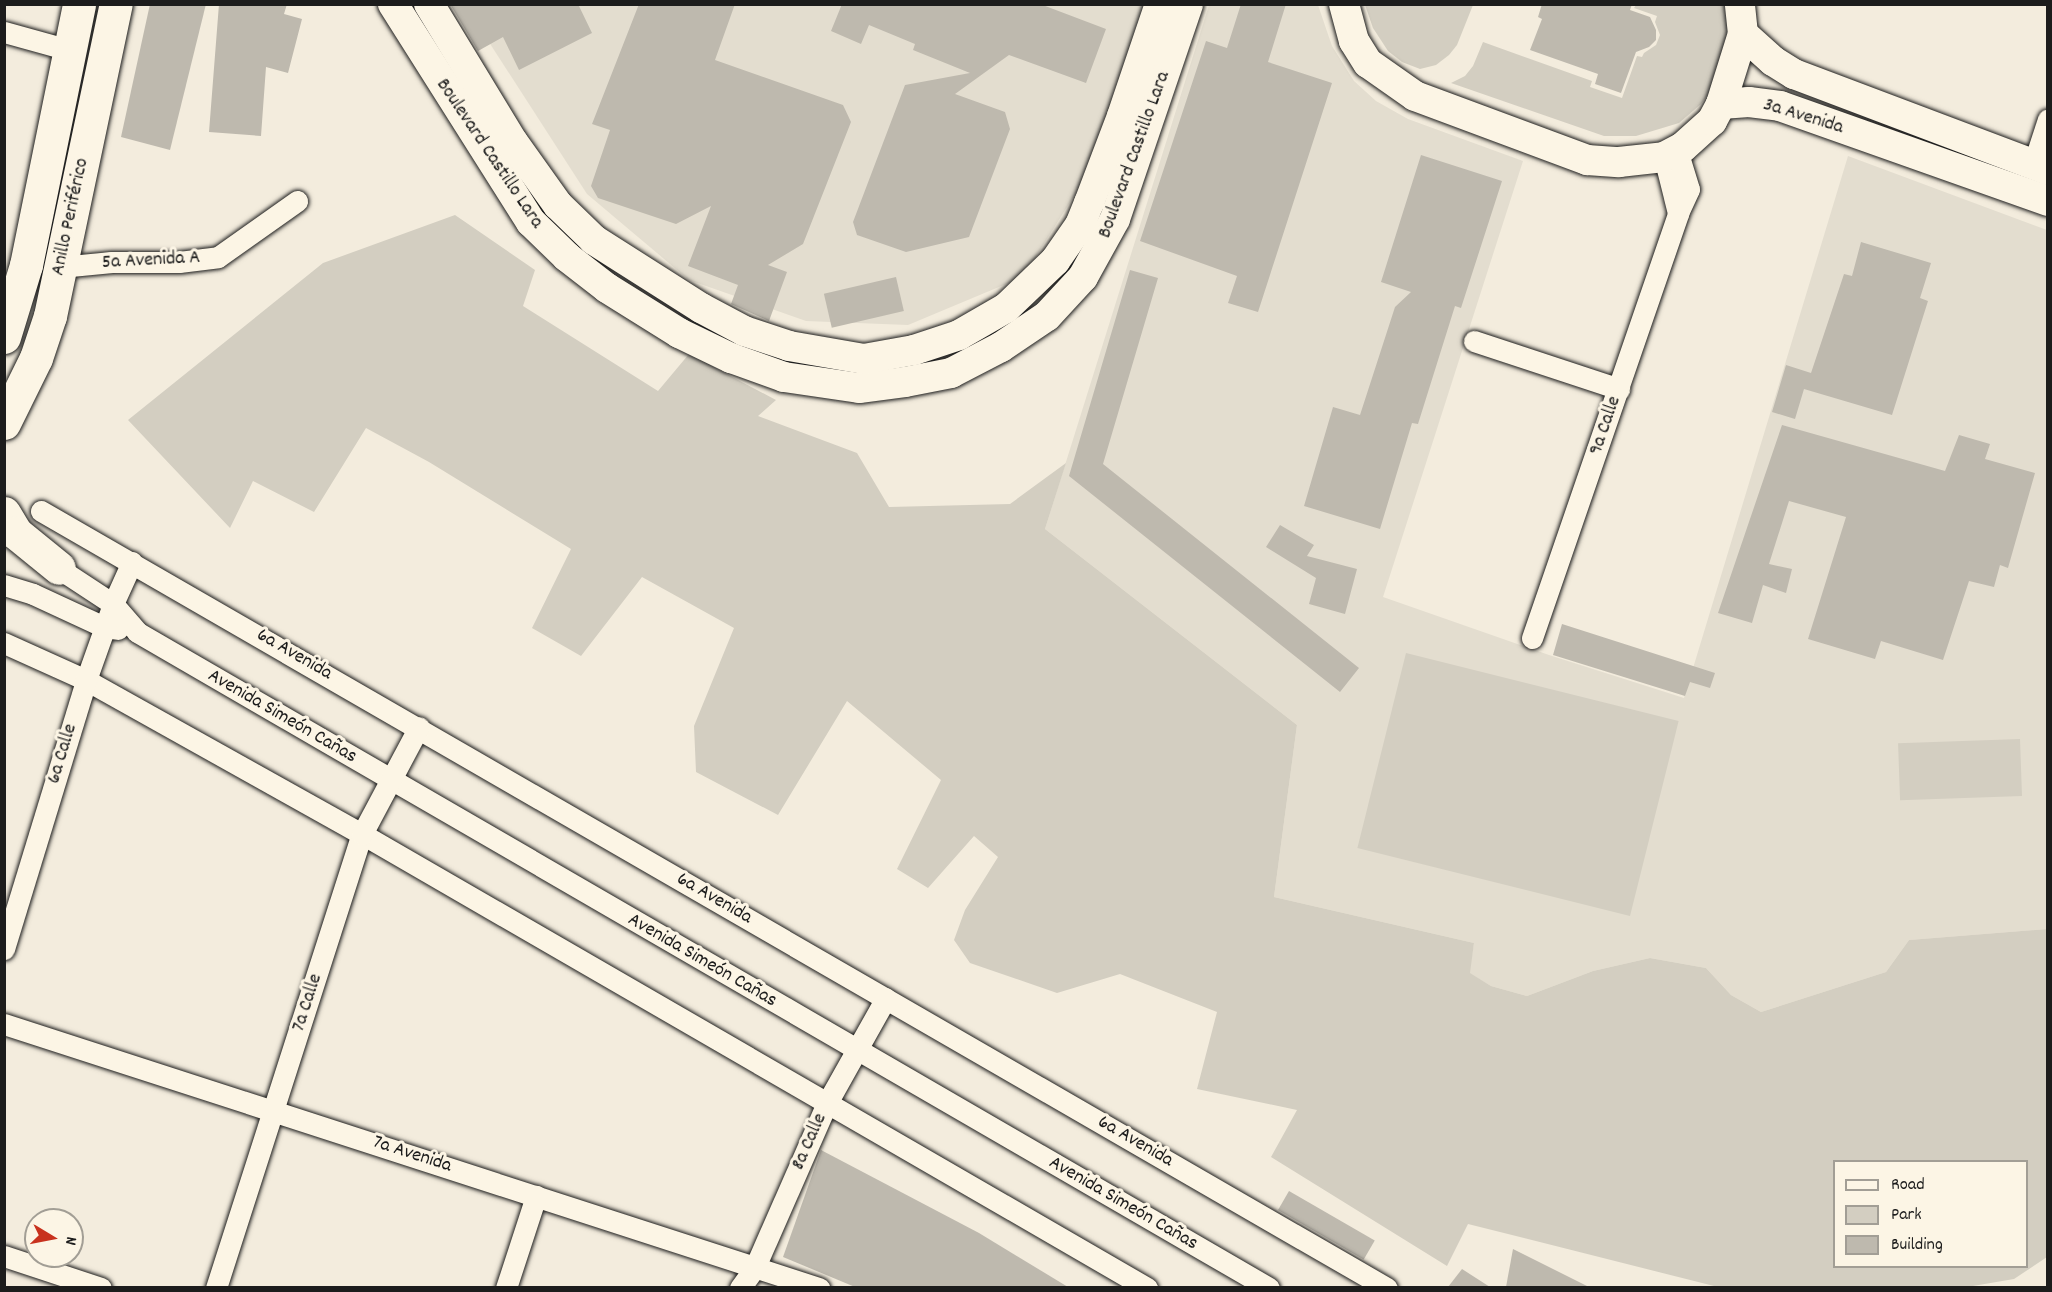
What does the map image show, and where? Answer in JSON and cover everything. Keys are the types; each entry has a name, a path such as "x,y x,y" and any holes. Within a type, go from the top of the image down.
{"highway":[{"name":"Anillo Periférico","path":"4,337 26,265 79,4"},
{"name":"Anillo Periférico","path":"5,426 44,337 116,4"},
{"path":"4,513 19,541 59,568"}],"street":[{"name":"Boulevard Castillo Lara","path":"393,4 531,222 567,257 607,288 679,333 731,358 784,377 825,385 859,388 951,373 1001,347 1047,316 1083,277 1106,239 1135,120 1171,15"},
{"name":"Boulevard Castillo Lara","path":"429,4 513,142 558,205 594,240 701,308 744,331 789,346 829,354 864,359 914,350 959,335 1006,308 1055,261 1080,225 1135,120"},
{"path":"1344,4 1354,41 1368,63 1415,96 1587,160 1618,162 1670,154 1705,128 1721,104 1743,34 1740,4"},
{"path":"4,32 69,50"},
{"name":"3a Avenida","path":"1743,34 1773,61 1794,74 2040,167"},
{"name":"3a Avenida","path":"1721,104 1749,102 1780,106 2048,201"},
{"path":"2040,167 2048,119"},
{"name":"9a Calle","path":"1532,638 1620,389 1677,213 1670,154"},
{"name":"5a Avenida A","path":"60,267 112,262 179,262 218,257 297,201"},
{"path":"531,222 558,205"},
{"path":"1080,225 1106,239"},
{"path":"1474,341 1620,389"},
{"path":"825,385 829,354"},
{"name":"6a Avenida","path":"19,541 45,513 1387,1287"},
{"name":"6a Calle","path":"4,949 86,680 104,627 132,562"},
{"name":"Avenida Simeón Cañas","path":"59,568 113,604 137,632 390,781 1269,1287"},
{"name":"Avenida Simeón Cañas","path":"4,585 33,594 104,627 137,632"},
{"path":"4,643 86,680 362,834 1147,1287"},
{"name":"7a Calle","path":"216,1287 362,834 419,727"},
{"name":"8a Calle","path":"740,1287 755,1267 827,1103 886,998"},
{"name":"7a Avenida","path":"4,1024 819,1287"},
{"path":"506,1287 536,1196"},
{"path":"4,1256 101,1287"}],"shaded area":[{"path":"465,5 1144,5 1087,175 1023,277 908,325 806,321 689,280 587,194"},
{"path":"1209,5 1318,5 1332,46 1354,81 1376,101 1408,119 1523,161 1383,597 1549,655 1684,698 1848,156 2047,230 2047,929 1909,940 1886,972 1761,1012 1731,995 1706,968 1650,958 1593,971 1527,996 1491,986 1469,973 1474,943 1274,897 1297,725 1045,529"}],"green space":[{"path":"1365,4 1473,5 1457,45 1449,55 1436,65 1420,69 1402,62 1388,51 1373,28"},
{"path":"1636,5 1724,5 1727,25 1726,42 1711,90 1701,104 1679,123 1636,136 1604,136 1451,83 1465,76 1473,66 1483,42 1592,81 1590,87 1622,98 1637,56 1642,57 1656,45 1660,35 1655,22 1657,16 1634,8"},
{"path":"455,215 535,270 523,306 658,391 689,354 776,400 758,416 857,453 889,507 1010,504 1066,463 1045,529 1297,725 1274,897 1474,943 1470,973 1491,986 1527,996 1593,971 1650,958 1706,968 1731,995 1761,1012 1886,972 1909,940 2047,929 2047,1257 2014,1279 1967,1287 1718,1287 1468,1224 1447,1266 1271,1157 1297,1110 1197,1089 1217,1012 1120,974 1057,993 970,963 954,940 965,910 998,857 974,836 928,888 897,869 941,780 847,701 778,815 696,772 694,726 734,628 642,577 581,656 532,628 571,549 429,462 366,428 314,512 253,481 230,528 128,420 323,263"},
{"path":"1406,653 1679,721 1630,916 1357,848"},
{"path":"2020,739 2022,796 1900,800 1898,743"}],"building":[{"path":"150,4 206,4 170,150 121,137"},
{"path":"219,4 287,4 284,14 302,19 288,73 266,67 261,136 209,132"},
{"path":"450,4 578,4 592,33 519,70 503,37 478,51"},
{"path":"639,4 735,4 715,60 843,105 851,122 803,244 768,265 787,272 769,321 731,304 738,285 688,266 711,206 676,224 598,198 591,186 610,130 592,124"},
{"path":"842,4 1040,4 1106,29 1086,83 1009,55 955,94 1005,112 1010,129 969,237 906,252 857,235 853,222 905,85 970,73 913,50 915,44 869,25 861,44 831,31"},
{"path":"1241,4 1286,4 1268,62 1332,83 1258,312 1228,303 1237,276 1140,241 1206,41 1227,48"},
{"path":"1542,4 1632,4 1630,10 1650,17 1656,30 1656,40 1649,47 1636,52 1621,93 1595,84 1598,74 1530,50 1542,19 1538,17"},
{"path":"1421,155 1502,181 1461,308 1455,306 1418,424 1412,423 1380,529 1304,506 1333,407 1360,415 1395,307 1411,292 1381,282"},
{"path":"1861,242 1931,263 1920,298 1928,301 1892,415 1804,389 1795,419 1772,412 1786,365 1811,373 1844,274 1852,276"},
{"path":"1130,270 1158,278 1103,464 1359,668 1340,692 1069,476"},
{"path":"896,277 904,311 832,328 824,294"},
{"path":"1782,425 1945,471 1959,435 1990,444 1985,459 2035,473 2008,568 2000,565 1994,587 1969,581 1943,660 1881,641 1875,659 1808,639 1846,517 1789,501 1769,564 1792,569 1786,593 1763,585 1752,623 1718,613"},
{"path":"1280,525 1314,545 1307,556 1357,569 1345,614 1309,604 1316,578 1266,547"},
{"path":"1562,624 1715,673 1710,688 1690,682 1685,696 1553,655"},
{"path":"821,1150 979,1233 1068,1287 855,1287 783,1257"},
{"path":"1289,1191 1375,1240 1364,1260 1278,1210"},
{"path":"1513,1249 1589,1287 1506,1287"},
{"path":"1462,1269 1490,1287 1448,1287"}]}
